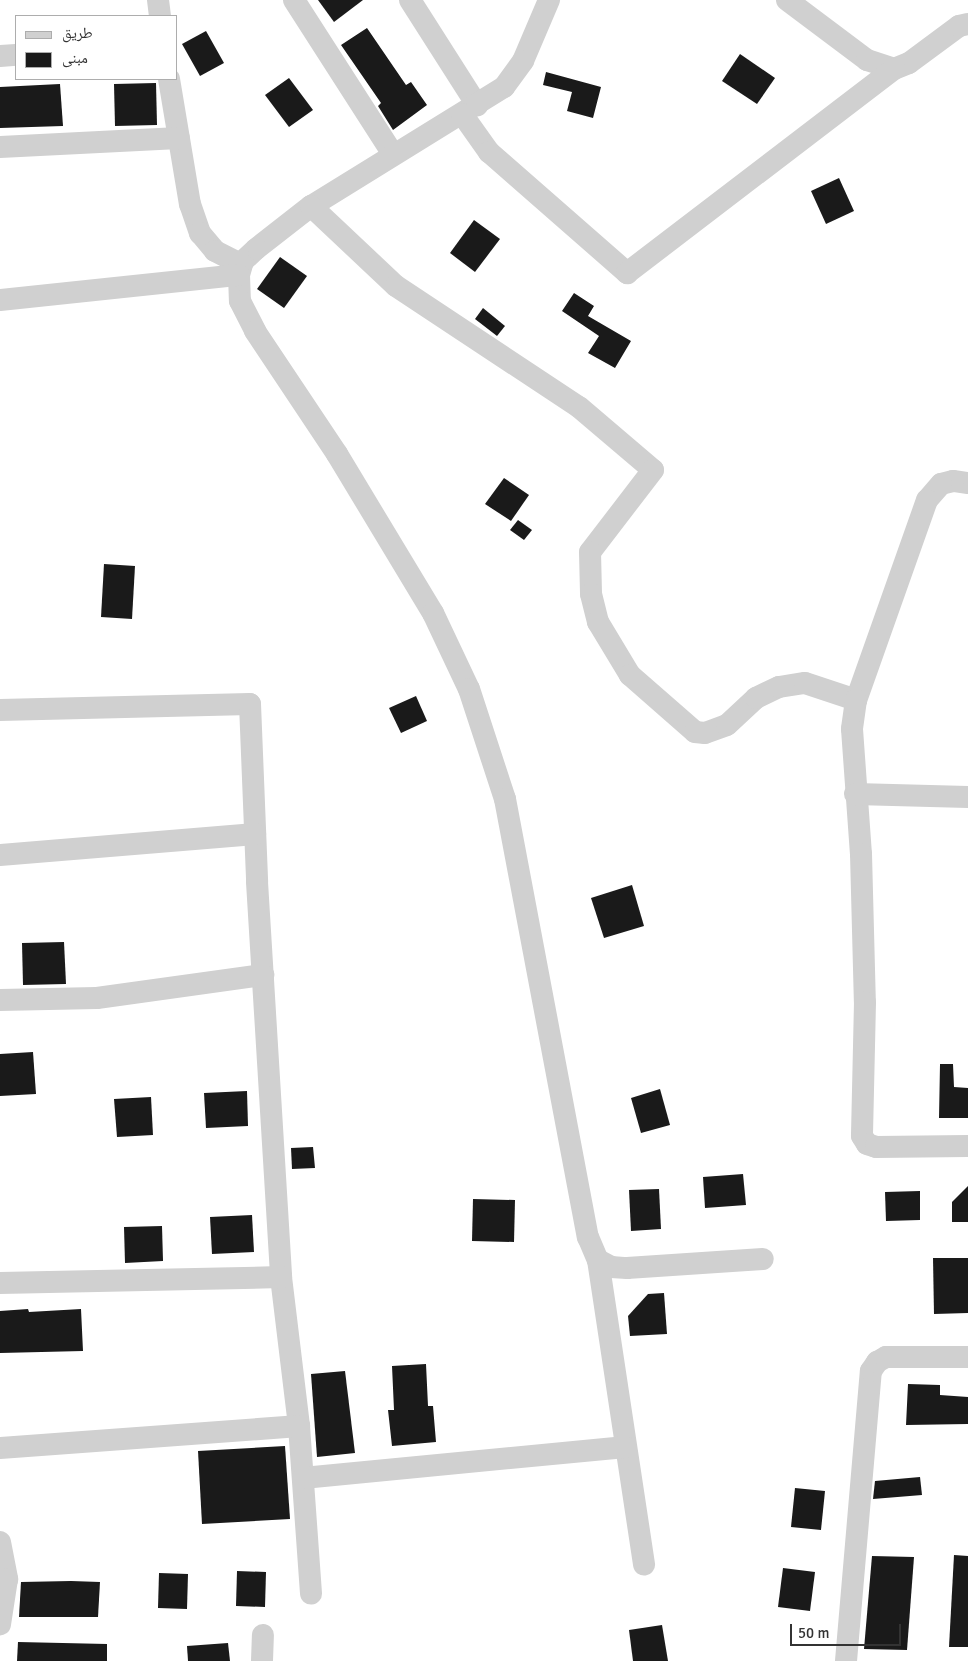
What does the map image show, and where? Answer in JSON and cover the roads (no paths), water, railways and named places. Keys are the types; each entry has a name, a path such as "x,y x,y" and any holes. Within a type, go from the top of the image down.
{"street":[{"path":"158,0 160,15"},
{"path":"294,0 393,154"},
{"path":"410,0 469,110 489,152 627,273 894,69 909,63 959,26 968,24"},
{"path":"549,0 523,61 504,87 311,206 256,249 240,270 240,301 255,331 337,454 418,588 469,690 505,799 588,1237 598,1260 644,1564"},
{"path":"787,0 867,60 894,69"},
{"path":"0,56 15,55"},
{"path":"169,80 190,204 200,233 215,251 240,270"},
{"path":"0,147 179,138"},
{"path":"311,206 396,286 580,407 653,470 590,552 591,594 598,622 630,675 695,732 704,733 727,725 756,698 778,687 805,683 856,700"},
{"path":"0,300 240,270"},
{"path":"968,483 953,481 941,484 927,500 856,700 852,729 855,794 861,854 865,1002 862,1136 867,1144 876,1147 968,1146"},
{"path":"0,710 250,704 255,834 281,1277 299,1426 311,1594"},
{"path":"855,794 968,797"},
{"path":"0,855 255,834"},
{"path":"0,1000 98,998 263,975"},
{"path":"598,1260 611,1267 626,1268 762,1259"},
{"path":"0,1283 281,1277"},
{"path":"846,1661 871,1371 877,1362 886,1357 968,1357"},
{"path":"0,1448 299,1426"},
{"path":"303,1478 626,1447"},
{"path":"0,1542 7,1579 0,1624"},
{"path":"262,1661 263,1635"}]}
